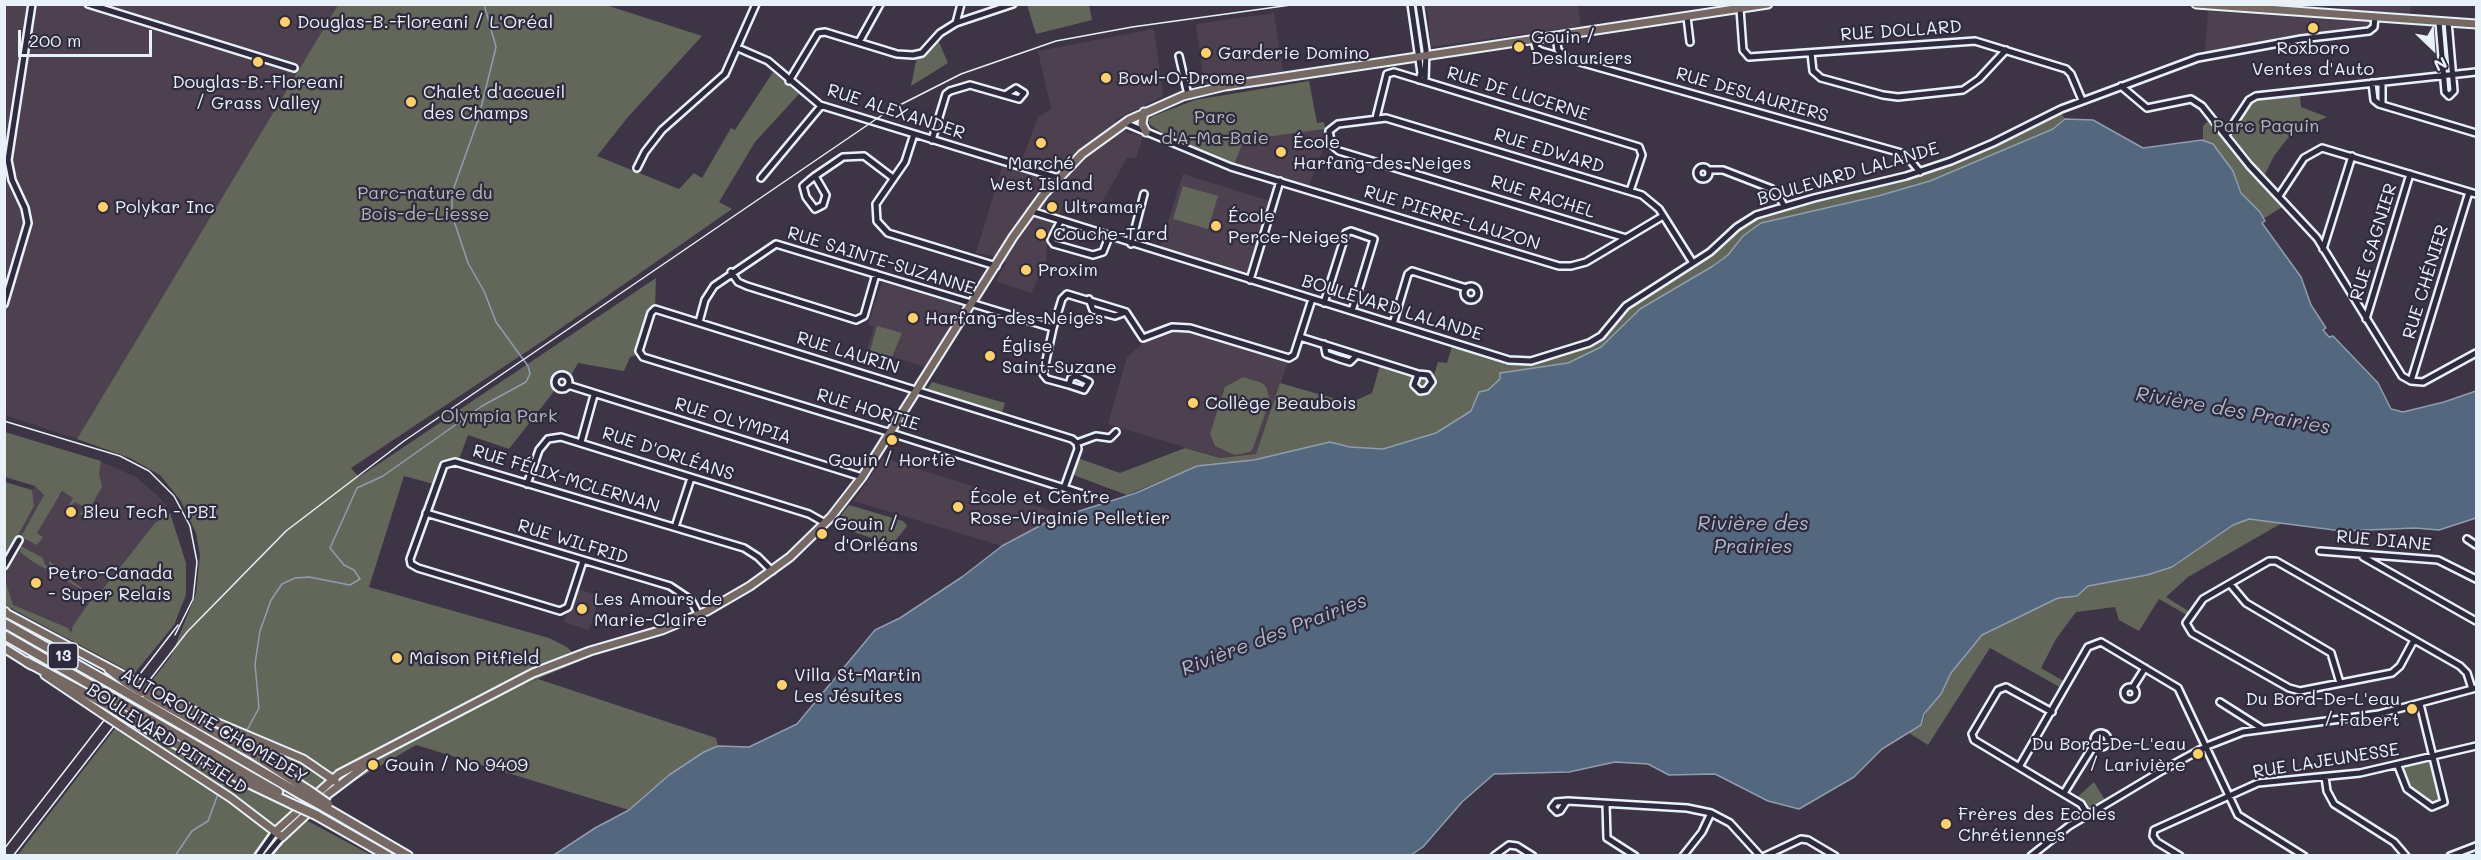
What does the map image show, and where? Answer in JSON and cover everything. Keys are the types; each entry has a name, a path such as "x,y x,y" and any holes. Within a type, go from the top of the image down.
{"highway":[{"name":"AUTOROUTE CHOMEDEY","path":"4,623 122,690 146,695 216,745 305,792 355,826 408,855"},
{"name":"AUTOROUTE CHOMEDEY","path":"4,635 134,710 211,758 388,855"},
{"path":"27,662 128,718 211,758"},
{"path":"109,669 146,695 257,756 305,792"}],"main road":[{"path":"275,832 333,778 533,673 699,615 772,572 825,523 862,477 1031,212 1058,177 1086,150 1144,112 1188,95 1225,86 1768,4"},
{"path":"2196,4 2476,24"},
{"path":"1144,112 1142,123 1146,132"},
{"name":"BOULEVARD PITFIELD","path":"5,612 109,669"},
{"name":"BOULEVARD PITFIELD","path":"4,648 231,798 282,837"},
{"name":"BOULEVARD PITFIELD","path":"146,695 303,759 333,778 339,785"},
{"path":"282,837 339,785 376,757"}],"street":[{"path":"4,304 28,223 25,208 9,170 8,145 32,4"},
{"path":"88,4 294,68"},
{"path":"637,168 645,152 662,130 725,74 756,4"},
{"path":"859,42 880,4"},
{"path":"956,22 961,4"},
{"path":"789,81 818,33 825,32 897,54 913,55 922,53 940,33 956,22 1015,4"},
{"path":"1411,4 1422,57"},
{"path":"1419,4 1422,81"},
{"name":"RUE DOLLARD","path":"1740,9 1743,50 1747,56 1975,41 2066,69 2073,77 2082,100"},
{"path":"1687,17 1690,42"},
{"name":"BOULEVARD LALANDE","path":"1031,212 1509,360 1541,359 1589,343 1600,336 1626,306 1715,249 1742,223 1784,206 1920,172 1993,143 2082,100 2214,54 2301,39 2368,32 2374,27 2375,17"},
{"path":"2439,22 2445,92 2449,96 2454,91 2448,22"},
{"path":"1556,37 1559,52 1568,57"},
{"name":"RUE DESLAURIERS","path":"1534,40 1538,49 1905,154 1920,172"},
{"name":"RUE ALEXANDER","path":"738,48 768,61 821,106 1041,170 1058,177"},
{"path":"1811,53 1813,71 1821,78 1898,97 1963,90 1975,83 2006,50"},
{"path":"1179,56 1188,95"},
{"name":"RUE DE LUCERNE","path":"1376,118 1388,73 1394,72 1639,147 1642,155 1630,191"},
{"path":"2226,135 2248,102 2256,96 2476,72"},
{"path":"2382,82 2382,105"},
{"path":"2372,84 2374,100 2382,105 2476,133"},
{"path":"932,140 946,94 950,91 970,85 1005,95"},
{"path":"2121,86 2147,108 2189,99 2197,101 2249,165 2308,227 2398,373 2411,381 2428,381 2476,353"},
{"path":"761,178 821,106"},
{"name":"RUE EDWARD","path":"1330,128 1376,118 1390,119 1630,191 1651,201 1693,263"},
{"name":"RUE PIERRE-LAUZON","path":"1125,123 1231,167 1559,266 1581,264 1663,216"},
{"name":"RUE RACHEL","path":"1330,128 1331,142 1339,151 1626,238"},
{"path":"914,134 905,162 876,204 877,221 883,229 996,266"},
{"path":"2279,196 2300,164 2313,151 2326,148 2476,194"},
{"path":"815,176 826,195 823,205 816,209 803,190 806,183 815,176 843,157 852,154 864,156 893,178"},
{"path":"2323,249 2352,156"},
{"path":"1709,170 1723,170 1772,189 1784,206"},
{"name":"RUE GAGNIER","path":"2366,319 2410,174"},
{"path":"1250,280 1280,181"},
{"name":"RUE CHÉNIER","path":"2411,381 2469,192"},
{"path":"1131,244 1144,194"},
{"path":"1060,222 1051,240 1054,244 1093,255 1103,252 1109,237"},
{"path":"1324,303 1346,233 1351,231 1374,239 1352,311"},
{"name":"RUE SAINTE-SUZANNE","path":"699,322 708,293 731,272 776,244 1053,328"},
{"path":"1393,324 1408,274 1412,271 1466,288"},
{"path":"731,272 738,282 747,286 856,320 864,316 876,274"},
{"path":"1069,386 1047,379 1042,374 1053,328 1064,296 1070,293 1089,299 1093,310 1115,316 1126,312 1143,338 1172,327 1190,328 1289,358 1294,355 1312,299"},
{"name":"RUE LAURIN","path":"640,354 639,348 655,309 1077,443 1096,436 1110,438 1116,432"},
{"path":"1300,337 1324,344 1326,354 1340,359 1350,362 1358,355 1418,374"},
{"name":"RUE HORTIE","path":"640,354 642,357 1089,496"},
{"name":"RUE OLYMPIA","path":"568,385 862,477"},
{"path":"581,442 594,395"},
{"name":"RUE D'ORLÉANS","path":"527,483 539,450 548,440 561,437 813,515 825,523"},
{"path":"1064,488 1078,449 1077,443"},
{"name":"RUE FÉLIX-MCLERNAN","path":"583,561 568,606 560,611 411,564 410,559 444,465 449,462 527,483 748,550 772,572"},
{"path":"675,527 691,478"},
{"name":"RUE WILFRID","path":"426,513 677,589 691,600 699,615"},
{"path":"2467,539 2476,545"},
{"path":"4,566 19,540"},
{"name":"RUE DIANE","path":"2320,550 2438,560 2476,579"},
{"path":"2360,555 2476,621"},
{"path":"2031,855 2087,814 2206,746 2243,732 2379,714 2474,689 2467,673 2460,666 2276,561 2269,561 2203,599 2190,614 2186,623 2192,633 2289,688 2300,691 2392,673 2400,666 2414,640"},
{"path":"2230,584 2246,603 2331,653 2340,683"},
{"path":"2019,767 2088,646 2101,642 2178,687 2238,815 2304,855"},
{"path":"2133,687 2145,668"},
{"path":"2052,712 2006,687 1998,690 1972,734 1974,740 2081,804 2087,814"},
{"path":"2220,702 2260,729"},
{"path":"2398,766 2407,789 2432,807 2441,805 2444,798 2420,704"},
{"path":"2064,793 2095,743"},
{"name":"RUE LAJEUNESSE","path":"2180,855 2157,843 2153,836 2154,830 2258,783 2325,777 2398,766 2476,746"},
{"path":"2325,777 2334,804 2394,842 2406,855"},
{"path":"1566,802 1687,808 1711,813 1730,823 1760,855"},
{"path":"1606,804 1605,835 1609,841 1635,855"},
{"path":"1683,855 1702,832 1711,813"},
{"path":"258,855 275,832"},
{"path":"266,855 282,837"},
{"path":"1765,855 1801,839 1808,840 1835,855"},
{"path":"1494,855 1509,845 1517,846 1533,855"},
{"path":"2450,855 2476,846"}],"shaded area":[{"path":"2339,4 2411,5 2410,14 2339,9"},
{"path":"5,5 339,5 77,439 5,415"},
{"path":"1424,5 1578,5 1581,26 1431,47 1428,13"},
{"path":"2208,11 2368,22 2370,28 2205,53"},
{"path":"1274,13 1283,71 1204,84 1196,24"},
{"path":"1154,29 1163,96 1115,120 1125,132 1143,136 1136,158 1127,158 1100,206 1065,202 1047,243 1046,263 1031,293 996,281 1006,263 994,256 976,253 1004,160 1020,165 1038,117 1051,109 1038,51"},
{"name":"École Harfang-des-Neiges","path":"1325,129 1326,142 1309,186 1233,167 1244,140"},
{"name":"École Perce-Neiges","path":"1183,174 1273,202 1249,277 1159,250"},
{"name":"Harfang-des-Neiges","path":"882,282 960,305 960,312 925,367 867,349 874,327 868,325"},
{"name":"Collège Beaubois","path":"1175,329 1288,362 1256,454 1220,458 1108,424 1127,357 1147,340"},
{"name":"École et Centre Rose-Virginie Pelletier","path":"883,458 1062,514 1002,546 854,501"},
{"path":"97,460 136,477 160,498 170,513 155,523 67,639 5,605 4,577 21,546 14,541 34,506 31,492 36,483 59,496"},
{"name":"Les Amours de Marie-Claire","path":"575,588 600,596 589,630 564,622"}],"green space":[{"name":"Parc-nature du Bois-de-Liesse","path":"338,5 606,5 702,36 628,117 597,156 679,189 694,173 702,178 731,128 735,130 773,72 799,94 755,142 719,202 732,209 541,342 351,468 359,477 656,278 655,309 640,354 630,357 624,371 578,363 569,379 564,375 556,377 556,385 563,389 555,390 509,449 468,435 458,462 443,466 437,485 404,476 369,587 549,638 567,647 580,661 535,680 523,686 538,679 716,738 718,746 704,752 629,810 416,745 349,784 306,820 371,855 17,856 171,656 196,594 200,555 196,533 181,501 160,475 130,458 77,439"},
{"path":"1027,5 1089,5 1092,20 1036,34"},
{"path":"938,40 948,63 911,86 917,56 928,51"},
{"name":"Parc d'A-Ma-Baie","path":"1309,81 1317,123 1324,122 1325,129 1244,140 1233,167 1181,145 1149,124 1149,119 1153,116 1195,100"},
{"name":"Parc Paquin","path":"2300,95 2301,107 2327,117 2304,127 2287,139 2274,156 2264,176 2231,134 2254,100"},
{"path":"2060,111 2065,119 2053,129 1930,181 1878,196 1761,223 1743,236 1728,255 1713,266 1640,309 1601,347 1568,363 1501,373 1500,379 1488,390 1479,392 1471,411 1436,433 1383,449 1350,447 1330,442 1254,460 1197,466 1127,495 1068,473 1075,457 1120,473 1185,448 1220,458 1256,454 1280,383 1350,403 1372,393 1381,362 1433,378 1438,362 1447,363 1453,343 1512,361 1535,362 1581,349 1596,342 1620,313 1711,253 1750,221 1771,212 1900,182 1925,173"},
{"path":"2209,120 2255,176 2284,206 2263,219 2260,212 2244,197 2233,171 2213,144 2203,140 2203,126"},
{"path":"1183,186 1218,196 1208,229 1173,219"},
{"path":"877,326 902,333 892,357 870,351"},
{"path":"1243,377 1262,383 1266,387 1270,400 1253,448 1250,452 1235,455 1215,446 1210,434 1225,387"},
{"path":"932,382 1005,403 1002,413 927,390"},
{"path":"5,432 101,461 99,473 102,487 85,517 80,514 84,507 75,502 66,510 73,498 62,491 37,533 43,537 37,545 23,538 22,535 44,495 35,486 5,477"},
{"path":"5,482 32,490 34,506 5,559"},
{"path":"849,505 903,521 907,526 892,545 833,525"},
{"path":"170,513 186,563 186,595 174,625 134,674 5,605 5,580 13,605 68,628 71,633 73,626 89,603 88,598 91,599 93,596 32,561 20,552 21,546 43,558 45,565 49,567 49,561 56,566 55,569 96,598 155,523"},
{"path":"2249,519 2282,523 2188,577 2166,597 2190,612 2187,615 2159,599 2139,631 2119,620 2115,607 2076,612 2056,639 2041,668 2067,683 2063,689 1990,648 1928,745 1909,733 1922,725 1926,713 1941,694 1951,673 1982,635 2058,598 2077,596 2088,586 2147,575 2172,567 2233,525"},
{"path":"2433,758 2444,798 2432,807 2407,789 2398,766"},
{"path":"2094,782 2106,802 2087,814 2074,800"}],"water":[{"name":"Rivière des Prairies","path":"2065,119 2093,120 2143,148 2202,140 2213,144 2233,171 2241,193 2260,212 2265,221 2262,223 2301,277 2311,305 2326,328 2323,330 2329,337 2333,336 2378,383 2391,409 2403,412 2476,391 2476,518 2439,530 2415,528 2342,531 2249,519 2233,525 2172,567 2147,575 2088,586 2077,596 2058,598 1982,635 1951,673 1941,694 1924,714 1921,725 1882,749 1854,777 1799,809 1768,801 1715,774 1669,775 1648,764 1615,762 1569,772 1494,774 1462,802 1423,847 1411,855 554,855 595,828 629,810 669,775 704,752 718,746 749,747 797,724 875,630 900,618 962,577 1002,546 1062,514 1070,514 1136,493 1197,466 1254,460 1330,442 1350,447 1383,449 1436,433 1471,411 1479,392 1488,390 1500,379 1500,373 1568,363 1601,347 1640,309 1713,266 1728,255 1743,236 1761,223 1878,196 1930,181 2053,129"}],"waterway":[{"path":"246,732 259,708 255,664 260,631 271,600 282,584 295,578 309,577 350,585 360,579 354,570 344,565 330,548 357,488 383,476 482,406 526,382 530,374 528,366 496,322 484,291 468,263 452,215 452,193 478,120 496,47 484,4"},
{"path":"220,789 227,774"},
{"path":"175,856 192,831 208,821 218,794"}],"tram line":[{"path":"13,856 187,632 286,531 404,441 888,111 961,74 1056,41 1132,27 1298,4"},
{"path":"4,421 120,456 149,471 174,496 190,526 197,562 193,599 175,635"},
{"path":"4,849 178,625"}],"place":[{"name":"Douglas-B.-Floreani / L'Oréal","path":"285,22"},
{"name":"Roxboro Ventes d'Auto","path":"2313,28"},
{"name":"Gouin / Deslauriers","path":"1519,47"},
{"name":"Garderie Domino","path":"1206,53"},
{"name":"Douglas-B.-Floreani / Grass Valley","path":"258,62"},
{"name":"Bowl-O-Drome","path":"1106,78"},
{"name":"Chalet d'accueil des Champs","path":"411,102"},
{"name":"Marché West Island","path":"1041,143"},
{"name":"École Harfang-des-Neiges","path":"1281,152"},
{"name":"Polykar Inc","path":"103,207"},
{"name":"Ultramar","path":"1052,207"},
{"name":"École Perce-Neiges","path":"1216,226"},
{"name":"Couche-Tard","path":"1041,234"},
{"name":"Proxim","path":"1026,270"},
{"name":"Harfang-des-Neiges","path":"913,318"},
{"name":"Église Saint-Suzane","path":"990,356"},
{"name":"Collège Beaubois","path":"1193,403"},
{"name":"Gouin / Hortie","path":"892,440"},
{"name":"École et Centre Rose-Virginie Pelletier","path":"958,507"},
{"name":"Bleu Tech - PBI","path":"71,512"},
{"name":"Gouin / d'Orléans","path":"822,534"},
{"name":"Petro-Canada - Super Relais","path":"36,583"},
{"name":"Les Amours de Marie-Claire","path":"582,609"},
{"name":"Maison Pitfield","path":"397,658"},
{"name":"Villa St-Martin Les Jésuites","path":"782,685"},
{"name":"Du Bord-De-L'eau / Fabert","path":"2412,709"},
{"name":"Du Bord-De-L'eau / Larivière","path":"2198,754"},
{"name":"Gouin / No 9409","path":"373,765"},
{"name":"Frères des Ecoles Chrétiennes","path":"1946,824"}],"park label":[{"name":"Olympia Park","path":"499,416"}]}
